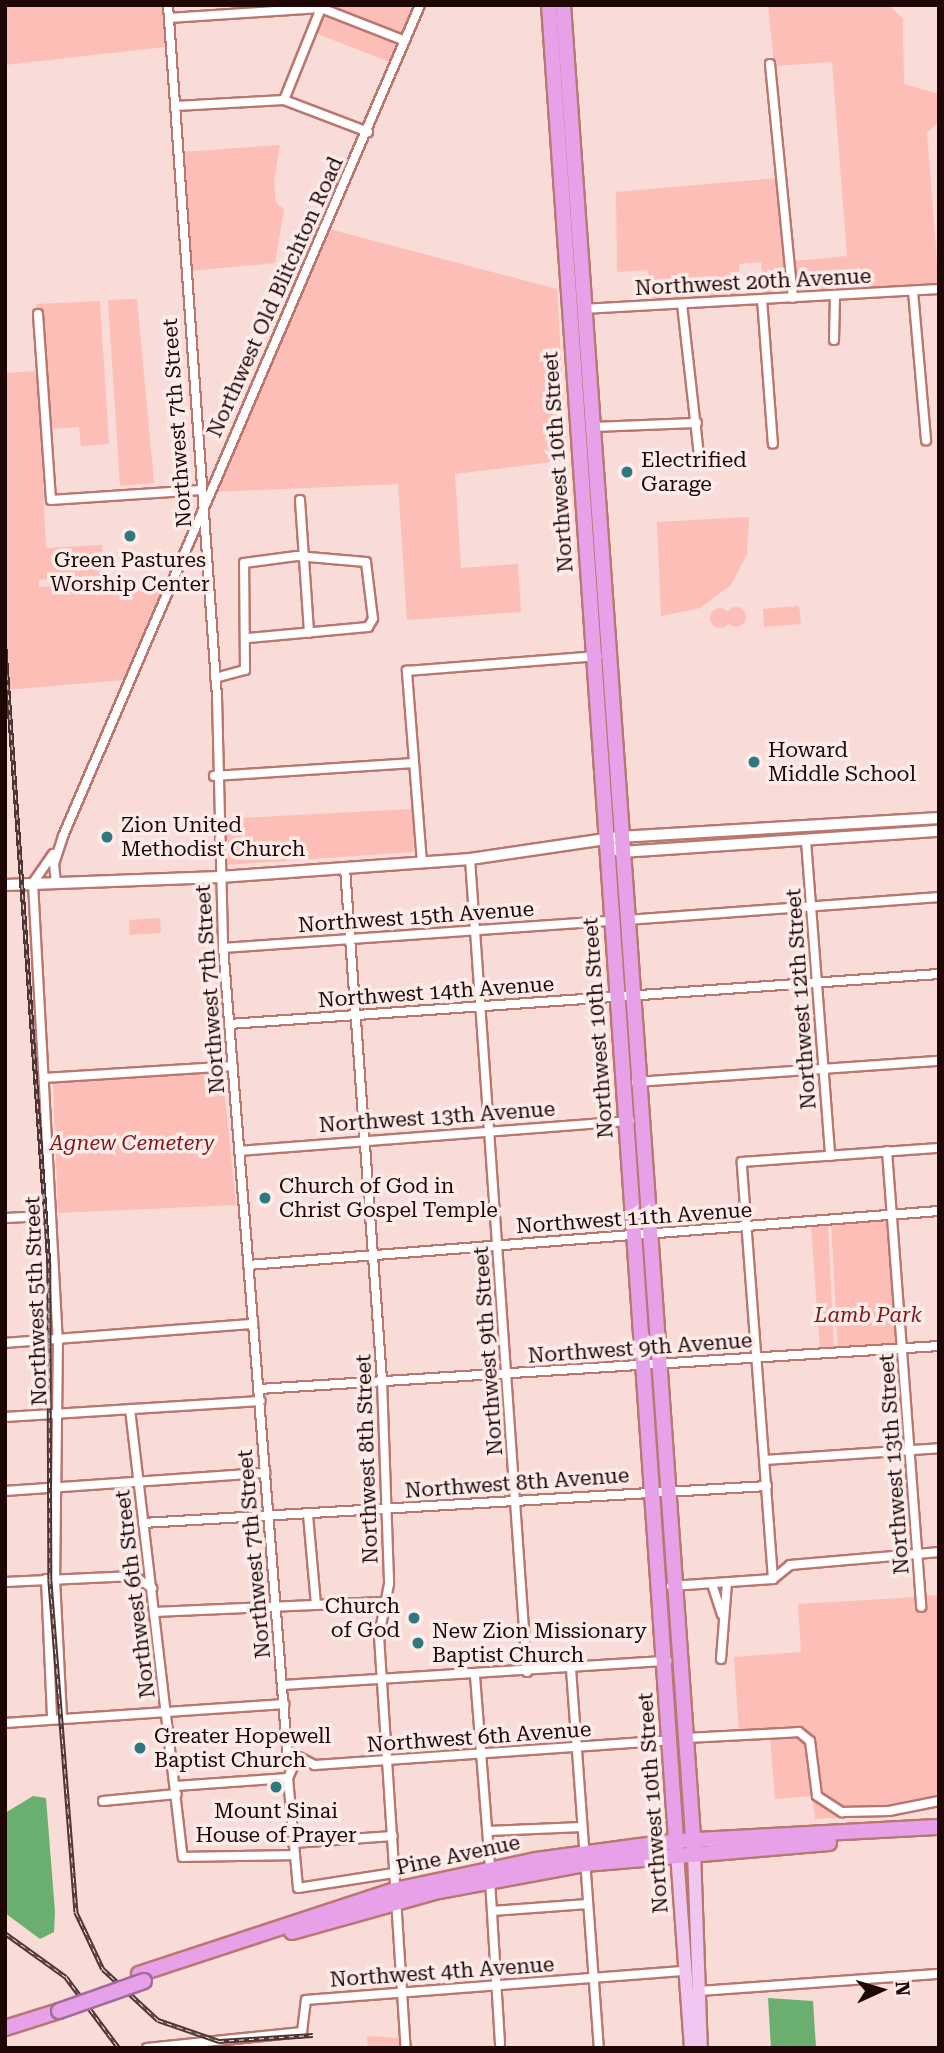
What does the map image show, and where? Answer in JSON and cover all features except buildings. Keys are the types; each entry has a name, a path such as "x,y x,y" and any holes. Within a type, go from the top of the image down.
{"highway":[{"name":"Northwest 10th Street","path":"550,5 557,121 591,427 586,464"},
{"name":"Northwest 10th Street","path":"564,5 572,141 576,310 670,1661 670,1741 677,1847"},
{"path":"557,121 572,141"},
{"name":"Northwest 10th Street","path":"670,1661 686,1738 693,1846"},
{"name":"Pine Avenue","path":"5,2028 141,1977 395,1896 490,1874 585,1858 677,1847 939,1827"},
{"name":"Pine Avenue","path":"693,1846 939,1835"},
{"name":"Pine Avenue","path":"5,2019 56,2007"}],"main road":[{"path":"5,885 219,877 422,863 615,844 939,818"},
{"path":"615,844 806,841 939,831"},
{"path":"693,1846 701,2048"},
{"name":"Northwest 10th Street","path":"677,1847 691,2048"}],"street":[{"name":"Northwest 7th Street","path":"168,5 197,488 215,678 214,776 223,948 282,1685 294,1759"},
{"name":"Northwest Old Blitchton Road","path":"56,883 54,864 63,836 207,494 368,132 420,5"},
{"path":"169,18 321,8 405,41"},
{"path":"285,100 321,8"},
{"path":"770,64 793,298"},
{"path":"176,106 285,100 368,132"},
{"name":"Northwest 20th Avenue","path":"576,310 939,289"},
{"path":"912,291 926,440"},
{"path":"834,340 835,295"},
{"path":"762,299 773,444"},
{"path":"682,304 699,455"},
{"path":"38,314 51,500 197,488 207,494"},
{"path":"591,427 696,423"},
{"path":"300,500 309,633"},
{"path":"215,678 246,670 249,638 244,563 361,558 370,569 368,627 249,638"},
{"path":"422,863 407,671 600,656"},
{"path":"214,776 414,762"},
{"name":"Northwest Old Blitchton Road","path":"33,883 63,836"},
{"name":"Northwest 12th Street","path":"806,841 830,1156"},
{"name":"Northwest 9th Street","path":"470,859 517,1499 527,1672"},
{"name":"Northwest 8th Street","path":"345,868 354,1015 367,1139 382,1381 389,1584 383,1602 382,1682 400,1991 406,2048"},
{"name":"Northwest 5th Street","path":"33,883 58,1338 58,1413 51,1579 52,1719"},
{"name":"Northwest 15th Avenue","path":"223,948 939,897"},
{"name":"Northwest 14th Avenue","path":"229,1024 939,974"},
{"path":"629,1083 939,1061"},
{"path":"44,1078 233,1066"},
{"name":"Northwest 13th Avenue","path":"239,1150 632,1121"},
{"path":"773,1578 743,1162 939,1148"},
{"name":"Northwest 13th Street","path":"887,1151 921,1606"},
{"name":"Northwest 11th Avenue","path":"248,1265 374,1252 748,1228 939,1211"},
{"path":"5,1218 41,1216"},
{"path":"5,1343 253,1324"},
{"name":"Northwest 9th Avenue","path":"259,1389 939,1346"},
{"path":"5,1418 260,1401"},
{"name":"Northwest 6th Street","path":"130,1409 183,1857 293,1855"},
{"path":"765,1460 939,1448"},
{"path":"5,1491 265,1473"},
{"name":"Northwest 8th Avenue","path":"143,1523 269,1518 517,1499 766,1486"},
{"path":"308,1515 316,1605"},
{"path":"664,1586 773,1578 790,1564 939,1552"},
{"path":"5,1582 134,1576 152,1588"},
{"name":"Northwest 5th Street","path":"51,1579 62,1718"},
{"path":"721,1659 727,1583"},
{"path":"712,1584 724,1620"},
{"path":"154,1612 383,1602"},
{"path":"282,1685 382,1682 670,1661"},
{"path":"571,1669 599,2048"},
{"path":"475,1676 488,1831 500,2044"},
{"path":"5,1723 284,1704"},
{"path":"686,1738 799,1732 810,1741 817,1796 842,1812 888,1811 939,1801"},
{"name":"Northwest 6th Avenue","path":"294,1759 385,1761 670,1741"},
{"path":"294,1759 288,1777 293,1855 299,1888 307,1892 394,1873"},
{"path":"103,1801 288,1777"},
{"path":"488,1831 582,1827"},
{"path":"293,1843 393,1836"},
{"path":"492,1911 588,1905"},
{"name":"Northwest 4th Avenue","path":"147,2048 302,2032 306,2000 685,1971"},
{"path":"699,1991 939,1974"}],"green space":[{"path":"5,5 164,5 165,47 5,65"},
{"path":"324,5 416,5 402,37"},
{"path":"768,5 889,5 903,19 904,84 939,94 939,122 927,132 939,286 796,294 793,261 847,256 832,62 774,66"},
{"path":"324,13 400,43 392,63 315,33"},
{"path":"280,145 274,182 276,203 284,209 275,263 189,271 182,152"},
{"path":"777,178 788,294 764,295 761,262 739,264 741,297 651,302 648,270 617,272 616,192"},
{"path":"329,229 557,289 567,460 455,474 461,568 518,564 521,612 407,620 398,484 212,492"},
{"path":"137,299 154,483 120,486 108,300"},
{"path":"100,301 109,444 81,446 79,427 50,429 36,304"},
{"path":"38,371 46,548 102,545 105,575 39,580 39,587 106,582 107,593 162,590 124,680 5,690 5,373"},
{"path":"749,517 747,554 731,585 700,608 661,616 657,522"},
{"path":"799,606 801,624 764,627 763,609"},
{"path":"732,607 740,607 746,617 740,627 732,627 726,621 726,613"},
{"path":"716,608 724,608 730,618 724,628 716,628 710,622 710,614"},
{"path":"412,809 414,852 225,865 220,819"},
{"path":"160,918 161,933 130,935 129,920"},
{"name":"Agnew Cemetery","path":"222,1071 236,1205 58,1213 53,1082"},
{"name":"Lamb Park","path":"892,1215 903,1348 838,1352 831,1221"},
{"path":"828,1224 834,1349 820,1350 811,1226"},
{"path":"939,1595 939,1797 888,1808 843,1808 820,1795 814,1741 802,1730 739,1732 734,1657 801,1652 798,1604 917,1597 917,1610 924,1610 924,1596"},
{"path":"798,1736 806,1743 813,1796 822,1806 840,1815 887,1815 815,1819 812,1796 775,1799 770,1737"},
{"path":"367,2036 399,2038 400,2048 368,2048"}],"shaded area":[{"path":"33,1796 46,1798 55,1912 54,1932 40,1939 5,1913 5,1813"},
{"path":"768,1998 813,2001 816,2048 771,2048"}],"railway":[{"path":"5,645 49,1263 50,1579 76,1912 103,1969 158,2020 219,2041 313,2035"},
{"path":"5,1933 66,1977 119,2048"}],"place":[{"name":"Electrified Garage","path":"627,472"},
{"name":"Green Pastures Worship Center","path":"130,536"},
{"name":"Howard Middle School","path":"754,762"},
{"name":"Zion United Methodist Church","path":"107,837"},
{"name":"Church of God in Christ Gospel Temple","path":"265,1198"},
{"name":"Church of God","path":"414,1618"},
{"name":"New Zion Missionary Baptist Church","path":"418,1643"},
{"name":"Greater Hopewell Baptist Church","path":"140,1748"},
{"name":"Mount Sinai House of Prayer","path":"276,1787"}]}
